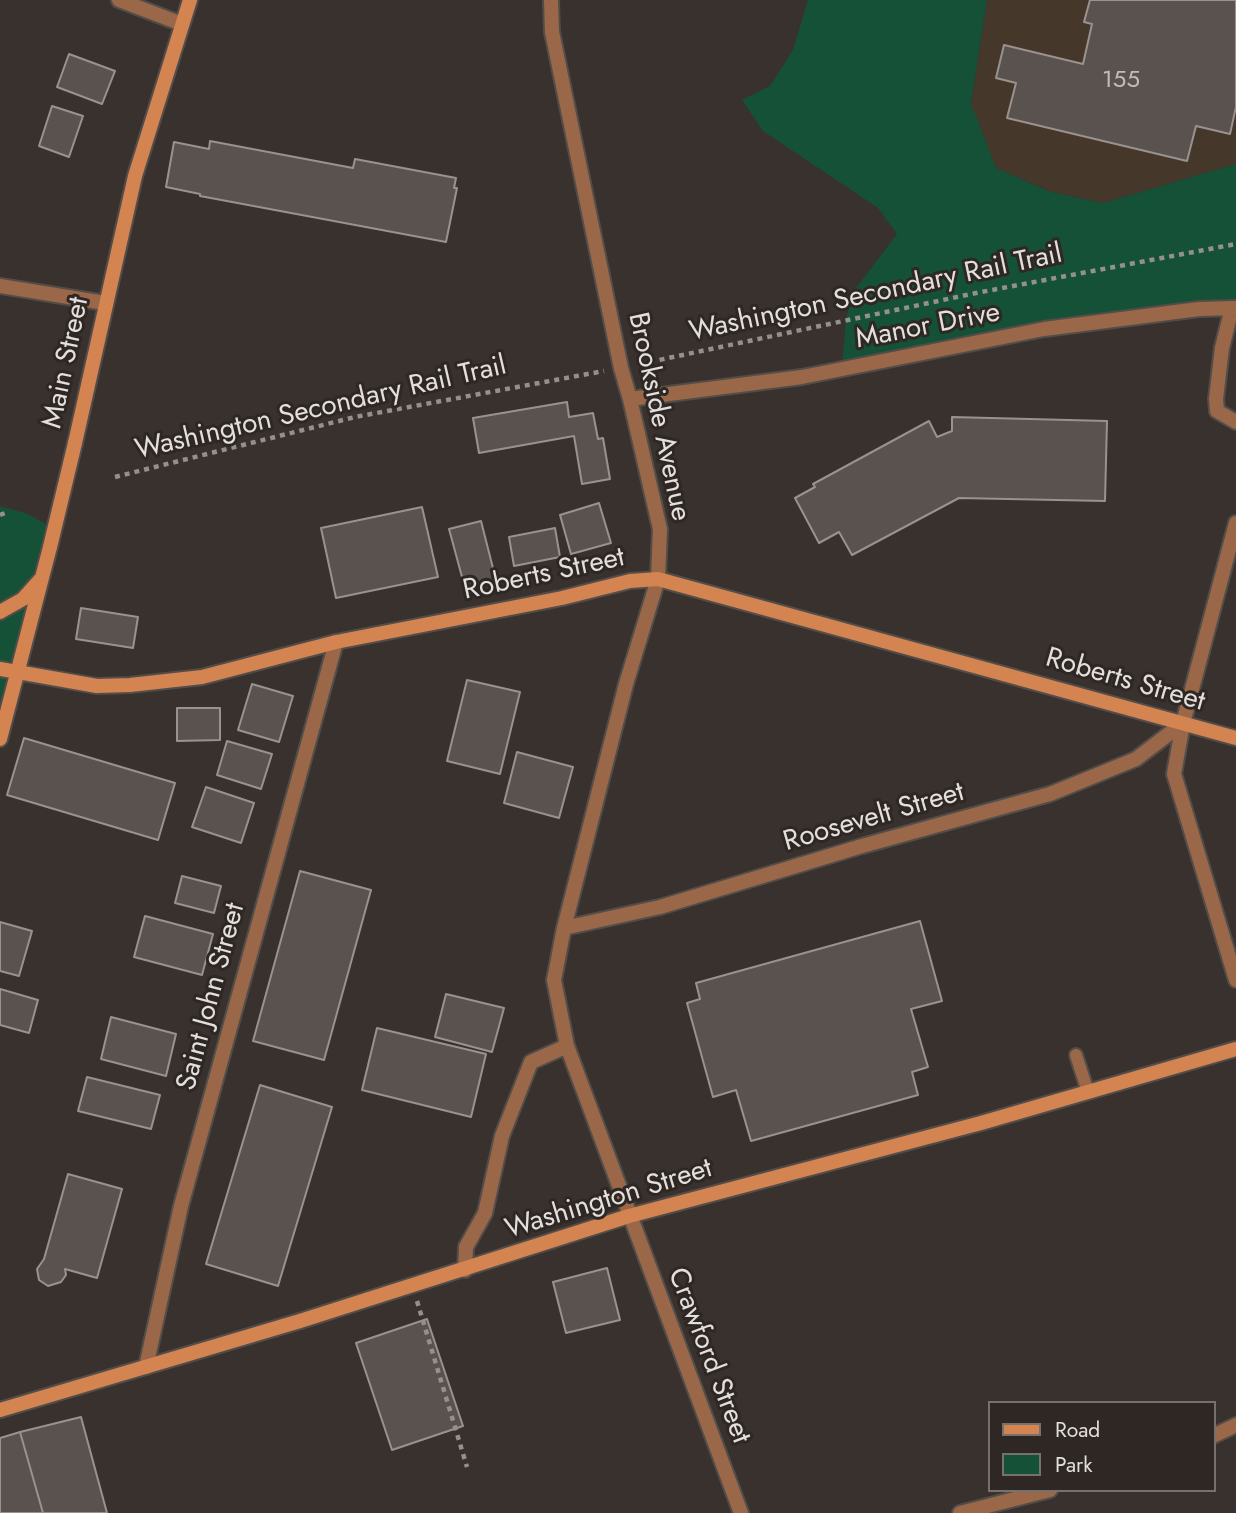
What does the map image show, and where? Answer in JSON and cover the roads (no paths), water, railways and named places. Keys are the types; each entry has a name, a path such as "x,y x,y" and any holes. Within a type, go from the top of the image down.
{"main road":[{"name":"Main Street","path":"0,739 75,443 135,176 190,0"},
{"path":"0,612 23,599 43,576"},
{"name":"Roberts Street","path":"0,669 69,683 130,685 202,677 336,642 562,598 630,581 658,579 1236,738"},
{"name":"Washington Street","path":"0,1410 465,1270 629,1216 981,1123 1236,1049"}],"street":[{"path":"119,0 182,24"},
{"name":"Brookside Avenue","path":"551,0 552,32 621,368 660,529 658,579 626,684 564,928 554,980 567,1046 629,1216"},
{"path":"0,286 105,303"},
{"path":"1234,308 1222,348 1216,398 1217,411 1236,422"},
{"name":"Manor Drive","path":"630,399 802,377 1044,329 1199,309 1234,308"},
{"path":"1236,523 1183,723 1174,774 1236,980"},
{"name":"Saint John Street","path":"146,1367 181,1206 336,642"},
{"name":"Roosevelt Street","path":"564,928 660,907 850,849 1050,794 1136,759 1183,723"},
{"path":"465,1270 466,1247 485,1213 502,1136 531,1062 567,1046"},
{"name":"Crawford Street","path":"629,1216 741,1513"},
{"path":"1215,1435 1236,1424"},
{"path":"960,1513 1042,1492"}],"lane":[{"path":"1076,1055 1088,1092"}]}
